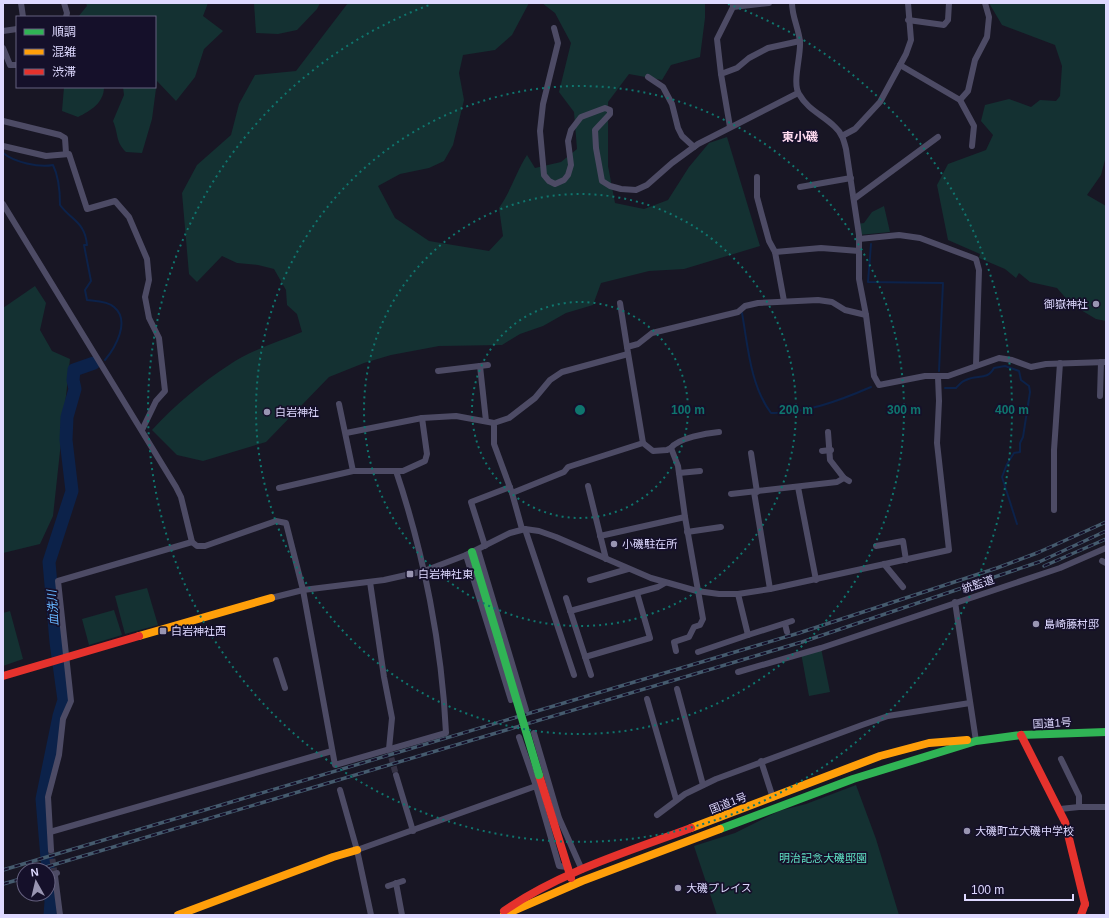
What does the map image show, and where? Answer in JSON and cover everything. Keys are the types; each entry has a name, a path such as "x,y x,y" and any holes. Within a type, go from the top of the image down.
{"main road":[{"path":"472,552 573,884"},
{"path":"3,676 271,598"},
{"name":"国道1号","path":"498,915 568,870 582,870 901,750 947,741 976,741 1022,736 1106,732"},
{"path":"1022,736 1065,822 1087,915"},
{"name":"国道1号","path":"504,915 573,884 854,779 976,741"},
{"path":"178,915 333,857 357,850"},
{"path":"1081,915 1085,904"}],"street":[{"path":"22,3 23,16"},
{"path":"64,3 67,13 66,16"},
{"path":"730,127 717,39 733,5 769,3"},
{"path":"792,3 792,14 800,41 796,86 798,93 808,107 836,127 842,136 854,199 859,239 859,279 877,387 925,376 948,376 999,358 1012,360 1031,366 1103,362 1100,396"},
{"path":"842,136 855,129 880,102 900,65 911,40 908,20 908,3"},
{"path":"908,20 944,25 948,20 949,3"},
{"path":"960,100 968,91 975,60 988,37 989,17 985,3"},
{"path":"554,28 558,43 543,104 540,131 544,175 549,182 555,184 564,180 568,175 571,166 568,141 571,130 581,117 605,108 610,110 610,114 595,130 596,148 602,181 621,190 636,190 647,185 672,163 694,147 798,93"},
{"path":"3,31 16,29"},
{"path":"721,74 737,68 749,58 768,48 800,41"},
{"path":"3,48 10,65 16,65"},
{"path":"900,65 960,100 974,126 972,146"},
{"path":"648,77 663,87 672,104 678,128 682,136 694,147"},
{"path":"3,122 60,135 65,138 66,153 69,154 87,209 115,201 128,217 147,259 149,280 145,297 149,318 159,338 165,391 156,401 142,430"},
{"path":"854,199 938,137"},
{"path":"3,146 46,156 66,153"},
{"path":"757,177 758,196 762,218 769,241 775,252 784,301"},
{"path":"800,187 851,178"},
{"path":"3,204 176,487 181,497 192,542 197,546 205,546 248,530 276,522 284,522 287,525 303,590 335,765 446,733 436,629 424,571 408,508 396,471"},
{"path":"859,239 899,235 920,238 976,259 980,270 976,365"},
{"path":"775,252 821,248 859,251"},
{"path":"627,347 638,344 652,333 738,312 745,306 751,304 818,300 832,302 845,310 866,315"},
{"path":"620,303 643,443 653,451 671,448 677,442 685,439 719,432"},
{"path":"346,433 422,418 456,416 494,423 509,418 535,398 550,380 562,372 628,354"},
{"path":"1054,510 1054,450 1060,364"},
{"path":"438,371 488,365"},
{"path":"480,366 486,421"},
{"path":"271,598 303,590 370,582 424,571 472,552 510,533 524,529 539,531 556,537 628,569 665,583 697,591 738,594 816,580 884,564 951,553 937,443 939,401 938,377"},
{"path":"339,404 353,471"},
{"path":"279,488 353,471 403,471 427,460 422,418"},
{"path":"494,423 494,444 574,675"},
{"path":"731,494 847,480 830,460 831,450 828,432"},
{"path":"485,546 471,502 564,472 568,467 643,443"},
{"path":"671,448 679,473 685,518 703,619 700,625 694,627 689,637 673,641 676,651"},
{"path":"822,451 831,450"},
{"path":"753,456 755,492 770,589"},
{"path":"679,473 700,471"},
{"path":"588,486 606,558"},
{"path":"798,487 816,580"},
{"path":"600,536 685,518"},
{"path":"688,532 720,527"},
{"path":"52,850 48,797 59,755 63,719 71,700 61,658 58,581 192,542"},
{"path":"876,546 903,542 906,560"},
{"name":"統監道","path":"976,741 955,602 1060,568 1106,548"},
{"path":"472,552 511,700"},
{"path":"472,552 520,688 526,710"},
{"path":"884,564 903,587"},
{"path":"590,580 628,569"},
{"path":"370,582 384,677 392,718 389,749"},
{"path":"570,611 658,587 665,583"},
{"path":"586,657 650,638 637,593"},
{"path":"738,594 748,635"},
{"path":"566,598 591,675"},
{"path":"738,672 821,648 955,602"},
{"path":"698,652 792,621"},
{"path":"785,624 787,632"},
{"path":"276,660 284,688"},
{"path":"507,687 520,688"},
{"path":"677,689 703,785"},
{"path":"647,699 676,799"},
{"path":"657,815 676,799 703,785 761,761 888,716 970,703"},
{"path":"534,733 559,818 582,870"},
{"path":"519,737 536,786 559,866 568,870"},
{"path":"50,832 332,751"},
{"path":"1061,758 1079,796 1079,807"},
{"path":"761,761 773,798"},
{"path":"396,775 413,831"},
{"path":"357,850 536,786"},
{"path":"340,790 357,850 371,915"},
{"path":"1060,810 1079,807 1106,807"},
{"path":"404,815 409,820"},
{"path":"56,874 60,895 60,913"},
{"path":"388,886 403,881"},
{"path":"396,883 402,915"}],"green space":[{"path":"86,3 208,3 203,16 223,31 204,49 195,77 176,101 157,81 152,119 142,153 126,152 120,144 113,121 124,95 123,88 156,88 156,16 79,16 87,6"},
{"path":"254,3 320,3 317,9 297,30 278,34 256,33"},
{"path":"348,3 529,3 512,35 495,50 463,55 459,73 464,100 453,145 444,161 429,168 400,174 378,186 395,218 429,241 489,251 503,236 499,208 527,155 535,168 561,162 577,149 574,112 559,92 571,43 555,13 542,3 705,3 705,18 700,57 671,65 662,80 629,74 608,102 608,166 615,203 644,209 668,200 689,167 709,143 727,137 760,246 684,269 649,271 601,283 593,305 566,313 543,326 520,334 502,345 439,346 391,355 364,363 329,377 266,442 203,461 177,455 152,430 170,412 198,387 237,360 302,332 297,314 287,305 286,290 274,269 258,265 237,263 222,256 197,282 189,274 182,193 197,165 231,135 239,104 255,75 296,71"},
{"path":"989,3 1106,3 1106,156 1101,175 1087,195 1106,206 1106,321 1096,319 1071,304 1057,288 1030,282 1019,273 1016,278 1005,269 979,258 980,254 948,240 937,185 948,164 986,150 993,135 981,121 985,105 1009,99 1031,107 1040,100 1056,101 1060,96 1062,66 1055,45 1002,25"},
{"path":"64,88 104,88 102,98 96,106 78,117 62,111"},
{"path":"884,206 890,232 859,235 857,224 864,223 872,212"},
{"path":"35,286 46,303 40,330 52,351 70,359 53,516 40,544 3,553 3,308"},
{"path":"147,588 158,625 125,634 115,596"},
{"path":"114,610 122,635 89,645 82,619"},
{"path":"10,611 23,659 3,666 3,613"},
{"path":"821,648 830,692 809,696 801,653"},
{"name":"明治記念大磯邸園","path":"856,785 876,839 899,915 717,915 694,846 735,833 779,811 806,804"}],"waterway":[{"name":"血洗川","path":"3,153 13,159 27,164 41,166 53,165 59,184 60,205 81,226 86,237 87,245 84,245 91,281 85,290 87,300 111,305 119,313 121,320 120,334 117,342 105,360"},
{"path":"871,244 868,282 943,283 939,371"},
{"path":"742,313 754,378 758,390 771,413 784,413 809,409 847,397 871,387"},
{"name":"血洗川","path":"47,862 42,799 59,716 64,700 56,642 49,562 72,491 66,440 67,417 75,389 73,380 74,370 94,363"},
{"path":"945,388 956,388 970,378 988,375 994,368 1005,366 1019,371 1021,380 1029,386 1030,392 1023,437 1020,443 1020,452 1014,453 1007,464 1002,477 1017,524"},
{"name":"血洗川","path":"50,915 51,902"}],"tunnel":[{"path":"389,749 396,775"},
{"path":"51,850 53,862"}],"railway":[{"path":"3,870 799,633 997,568 1037,553 1106,522"},
{"path":"56,864 802,642 1039,562 1106,531"},
{"path":"1044,566 1106,539"},
{"path":"3,884 16,880"}],"traffic: fast":[{"path":"472,552 499,641"},
{"path":"499,641 539,775"},
{"path":"720,829 853,779 976,741 1021,735 1106,732"}],"traffic: slow":[{"path":"139,636 271,598"},
{"path":"691,828 880,756 929,743 967,740"},
{"path":"504,915 582,881 720,829"},
{"path":"178,915 333,857 357,850"}],"traffic: jam":[{"path":"3,676 139,636"},
{"path":"1021,735 1065,822 1085,904"},
{"path":"539,775 571,878"},
{"path":"504,911 525,897 571,874 691,828"},
{"path":"1081,915 1085,904"}],"place":[{"name":"御嶽神社","path":"1096,304"},
{"name":"白岩神社","path":"267,412"},
{"name":"小磯駐在所","path":"614,544"},
{"name":"白岩神社東","path":"410,574"},
{"name":"島崎藤村邸","path":"1036,624"},
{"name":"白岩神社西","path":"163,631"},
{"name":"大磯町立大磯中学校","path":"967,831"},
{"name":"大磯プレイス","path":"678,888"}],"district":[{"name":"東小磯","path":"800,137"}]}
